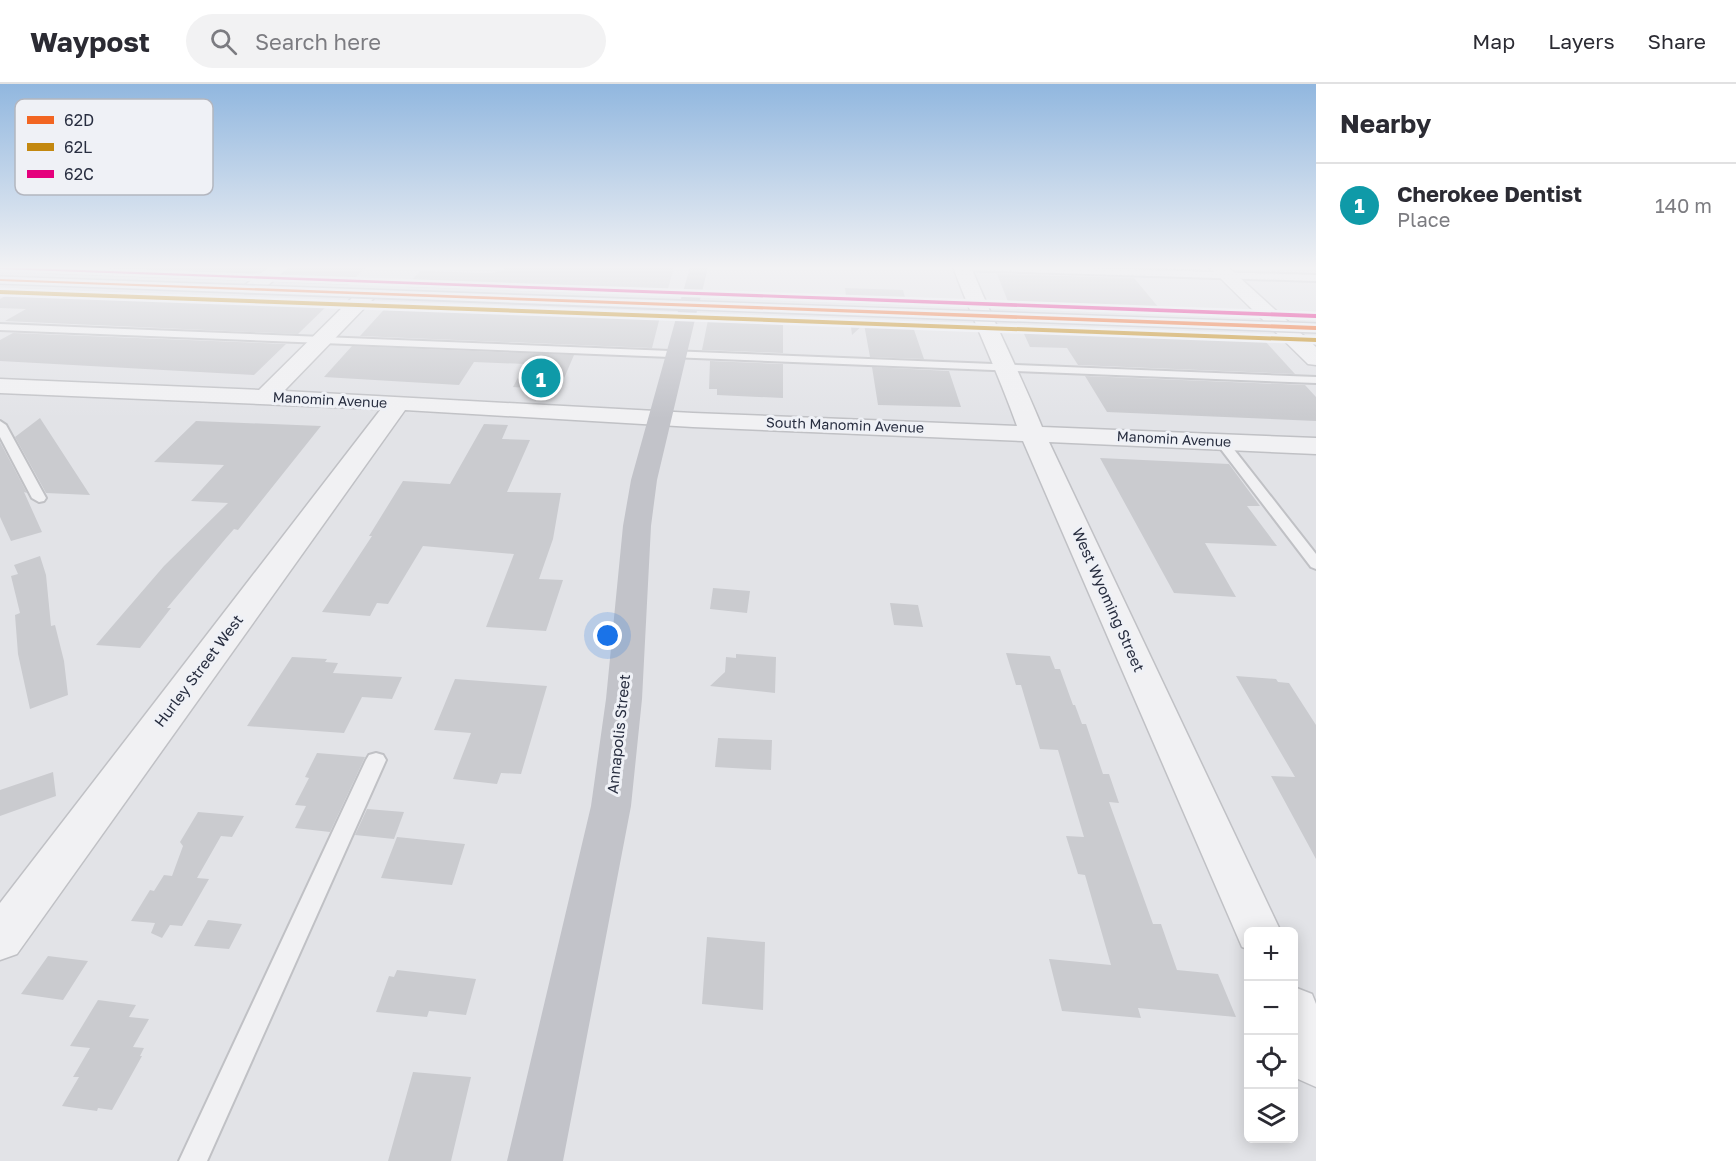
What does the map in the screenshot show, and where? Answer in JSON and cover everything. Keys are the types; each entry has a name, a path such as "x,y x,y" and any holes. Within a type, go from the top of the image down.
{"main road":[{"name":"Annapolis Street","path":"535,1161 611,806 624,699 637,526 644,480 686,317"},
{"path":"989,317 1316,328"}],"street":[{"path":"265,397 344,317"},
{"name":"West Wyoming Street","path":"981,317 1007,368 1032,433 1256,927"},
{"path":"1270,317 1316,359"},
{"name":"Manomin Avenue","path":"0,386 398,403 659,418"},
{"name":"Hurley Street West","path":"0,939 398,403"},
{"name":"South Manomin Avenue","path":"659,418 1032,433"},
{"name":"Manomin Avenue","path":"1032,433 1316,446"},
{"path":"1298,1022 1316,1060"}],"lane":[{"path":"0,327 322,339 675,356 1316,380"},
{"path":"0,425 39,498"},
{"path":"1221,441 1316,564"},
{"path":"193,1161 376,760"},
{"path":"1298,1000 1316,1002"}],"building":[{"path":"12,317 315,317 298,334 5,321"},
{"path":"377,317 660,317 652,348 360,336"},
{"path":"850,319 911,321 924,359 870,357 864,324 852,335"},
{"path":"708,320 783,324 783,353 702,350"},
{"path":"1020,325 1178,331 1182,337 1265,341 1295,374 1078,365 1067,348 1030,347"},
{"path":"13,333 286,344 254,375 0,361 0,340"},
{"path":"352,346 574,355 559,390 513,387 525,364 474,362 459,385 324,377"},
{"path":"710,361 783,364 783,398 717,395 717,389 709,389"},
{"path":"872,367 949,371 961,407 878,405"},
{"path":"1085,376 1305,385 1316,397 1316,421 1107,412"},
{"path":"40,418 90,495 46,493 15,437"},
{"path":"196,421 321,426 238,530 234,529 167,608 171,608 140,648 96,645 164,566 228,503 191,501 224,465 154,462"},
{"path":"484,424 508,425 502,439 530,440 507,492 561,493 553,539 539,579 563,580 546,631 486,627 514,554 423,546 388,604 377,603 370,616 322,612 372,536 369,536 403,481 450,484"},
{"path":"0,442 27,493 24,492 42,532 11,541 0,517"},
{"path":"1100,458 1229,464 1260,506 1247,506 1277,546 1205,543 1236,597 1174,593"},
{"path":"40,556 46,575 51,626 55,625 64,661 68,695 30,709 18,654 15,615 20,613 11,576 18,574 14,565"},
{"path":"713,588 750,591 747,613 710,609"},
{"path":"890,603 918,605 923,627 894,625"},
{"path":"1006,653 1050,656 1055,669 1060,669 1073,705 1075,705 1082,724 1086,724 1103,774 1109,774 1119,803 1109,802 1153,924 1161,924 1177,970 1218,974 1236,1017 1138,1008 1141,1018 1062,1011 1049,959 1111,965 1085,875 1078,874 1066,836 1084,837 1058,750 1040,749 1021,685 1016,685"},
{"path":"736,654 776,657 775,693 710,686 725,672 726,657 736,658"},
{"path":"292,657 327,659 325,662 338,663 333,673 402,677 392,699 362,697 344,733 247,726"},
{"path":"1236,676 1276,679 1278,682 1289,683 1316,725 1316,859 1271,776 1295,777"},
{"path":"455,679 547,686 521,774 501,773 497,784 453,779 471,733 434,730"},
{"path":"718,738 772,740 771,770 715,767"},
{"path":"317,753 365,757 330,832 295,828 306,806 295,805 309,778 305,777"},
{"path":"53,772 56,796 0,816 0,790"},
{"path":"367,809 404,812 394,839 355,835"},
{"path":"198,812 244,816 232,837 221,836 197,878 209,879 182,926 170,925 162,938 151,933 155,923 131,921 150,890 154,891 164,875 172,876 183,846 180,842"},
{"path":"397,837 465,844 452,885 381,878"},
{"path":"208,920 242,924 229,949 194,946"},
{"path":"707,937 765,942 763,1010 702,1004"},
{"path":"48,956 88,961 63,1000 21,994"},
{"path":"397,970 476,979 466,1015 429,1011 427,1017 376,1012 389,976 394,977"},
{"path":"98,1000 136,1005 129,1017 149,1019 133,1047 144,1048 140,1056 142,1056 112,1110 98,1108 97,1111 62,1106 79,1077 73,1077 90,1048 70,1046"},
{"path":"413,1072 471,1077 451,1161 388,1161"}],"transit line":[{"name":"62L","path":"693,317 1316,340"},
{"name":"62D","path":"1022,317 1316,328"}],"place":[{"name":"Cherokee Dentist","path":"541,378"}]}
